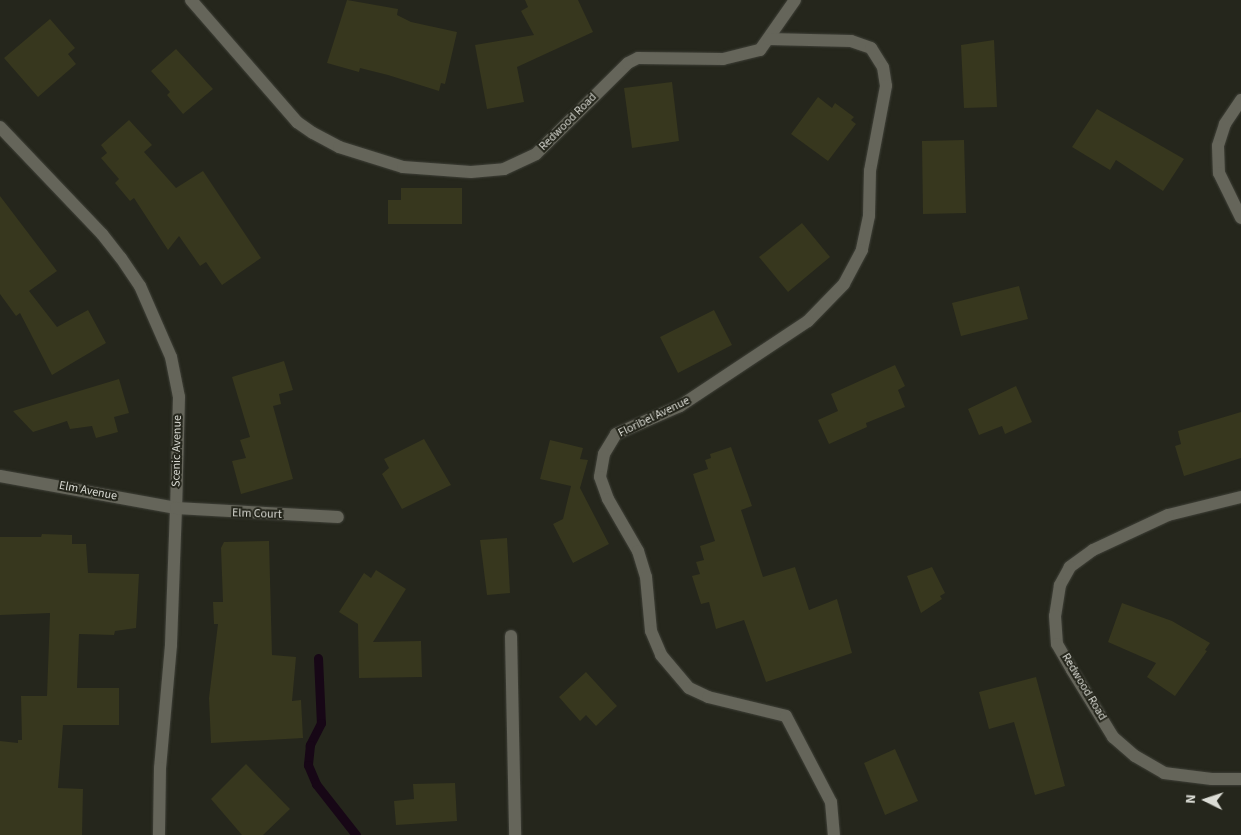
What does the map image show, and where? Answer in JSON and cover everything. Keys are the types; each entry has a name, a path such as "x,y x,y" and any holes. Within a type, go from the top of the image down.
{"street":[{"name":"Redwood Road","path":"191,0 297,122 326,141 360,154 403,167 432,172 490,172 526,160 619,70 638,58 723,59 747,56 760,50 795,0"},
{"name":"Floribel Avenue","path":"769,39 851,40 872,48 884,67 886,86 870,171 869,216 862,250 844,284 808,321 680,406 616,434 604,454 600,476 608,499 638,551 646,577 651,631 661,655 689,688 708,697 786,716 831,802 834,835"},
{"path":"1241,100 1225,124 1218,146 1219,173 1241,218"},
{"name":"Scenic Avenue","path":"0,127 102,234 140,286 171,357 178,397 176,508 171,644 160,768 159,835"},
{"name":"Elm Avenue","path":"0,476 176,508"},
{"name":"Redwood Road","path":"1241,497 1168,515 1093,550 1070,567 1060,586 1055,616 1057,644 1113,737 1135,756 1164,773 1241,779"},
{"name":"Elm Court","path":"176,508 338,517"},
{"path":"511,636 514,835"}],"building":[{"path":"347,0 398,9 397,15 411,22 457,32 445,84 441,83 439,91 360,68 359,72 327,63"},
{"path":"525,0 578,0 593,32 517,67 524,102 487,109 475,45 534,35 521,11 528,7"},
{"path":"50,19 75,48 68,54 76,64 38,97 4,58"},
{"path":"994,40 997,107 964,108 961,45"},
{"path":"176,49 213,89 183,114 167,95 170,92 151,71"},
{"path":"672,82 679,141 632,148 624,88"},
{"path":"818,97 832,108 835,103 854,117 851,120 856,124 828,161 791,134"},
{"path":"1097,109 1184,159 1163,191 1116,160 1110,170 1072,147"},
{"path":"129,120 152,145 144,152 176,188 203,171 261,258 222,285 206,262 200,266 179,236 168,250 134,198 130,201 115,183 119,179 101,158 107,153 101,145"},
{"path":"964,140 966,213 923,214 922,141"},
{"path":"401,188 462,188 462,224 388,224 388,200 401,200"},
{"path":"0,196 57,271 29,291 57,327 88,310 106,343 52,375 20,313 16,316 0,294"},
{"path":"802,223 830,257 788,292 759,257"},
{"path":"1019,286 1028,319 961,336 952,303"},
{"path":"714,310 732,345 678,373 660,337"},
{"path":"284,361 293,390 279,394 281,404 273,406 293,479 241,494 232,461 246,458 240,440 250,437 232,377"},
{"path":"895,365 905,386 898,390 905,407 866,423 867,427 829,444 818,420 838,411 831,394"},
{"path":"119,379 129,413 114,417 118,432 96,438 92,426 70,429 67,421 33,432 13,411"},
{"path":"1016,386 1032,422 1005,434 1002,426 979,435 968,409"},
{"path":"1241,412 1241,458 1184,476 1175,446 1181,444 1178,431"},
{"path":"424,439 451,485 402,509 382,474 389,468 384,459"},
{"path":"550,440 583,448 580,459 588,460 580,488 609,544 573,563 553,524 563,519 571,486 540,479"},
{"path":"731,447 752,506 741,510 763,577 795,567 809,610 837,599 852,653 766,682 744,620 716,629 709,602 701,604 692,576 700,574 696,562 704,560 700,546 715,541 693,474 708,469 705,460 711,458 710,454"},
{"path":"42,534 72,535 72,544 86,544 88,573 139,574 136,628 115,631 114,635 79,634 77,688 119,688 119,725 63,725 58,788 83,789 82,835 0,835 0,741 18,743 18,740 22,740 21,696 47,696 50,613 0,615 0,537 41,537"},
{"path":"507,538 510,593 487,595 480,540"},
{"path":"269,541 272,655 296,657 292,701 301,700 303,738 211,743 209,698 218,624 214,624 213,602 223,602 221,548 224,542"},
{"path":"932,567 945,593 940,596 942,599 921,613 907,576"},
{"path":"376,570 406,589 373,642 421,641 422,677 359,678 358,624 339,612 364,573 371,578"},
{"path":"1122,603 1172,621 1210,643 1205,650 1207,651 1175,696 1147,677 1156,663 1108,642"},
{"path":"586,672 617,706 596,726 586,715 580,721 559,697"},
{"path":"1036,677 1065,786 1035,795 1014,722 989,729 979,692"},
{"path":"895,749 918,801 885,815 864,763"},
{"path":"246,764 290,809 263,835 242,835 211,799"},
{"path":"455,783 457,821 396,825 394,801 414,799 413,784"}],"waterway":[{"path":"318,658 321,723 310,745 308,765 316,784 356,835"}]}
